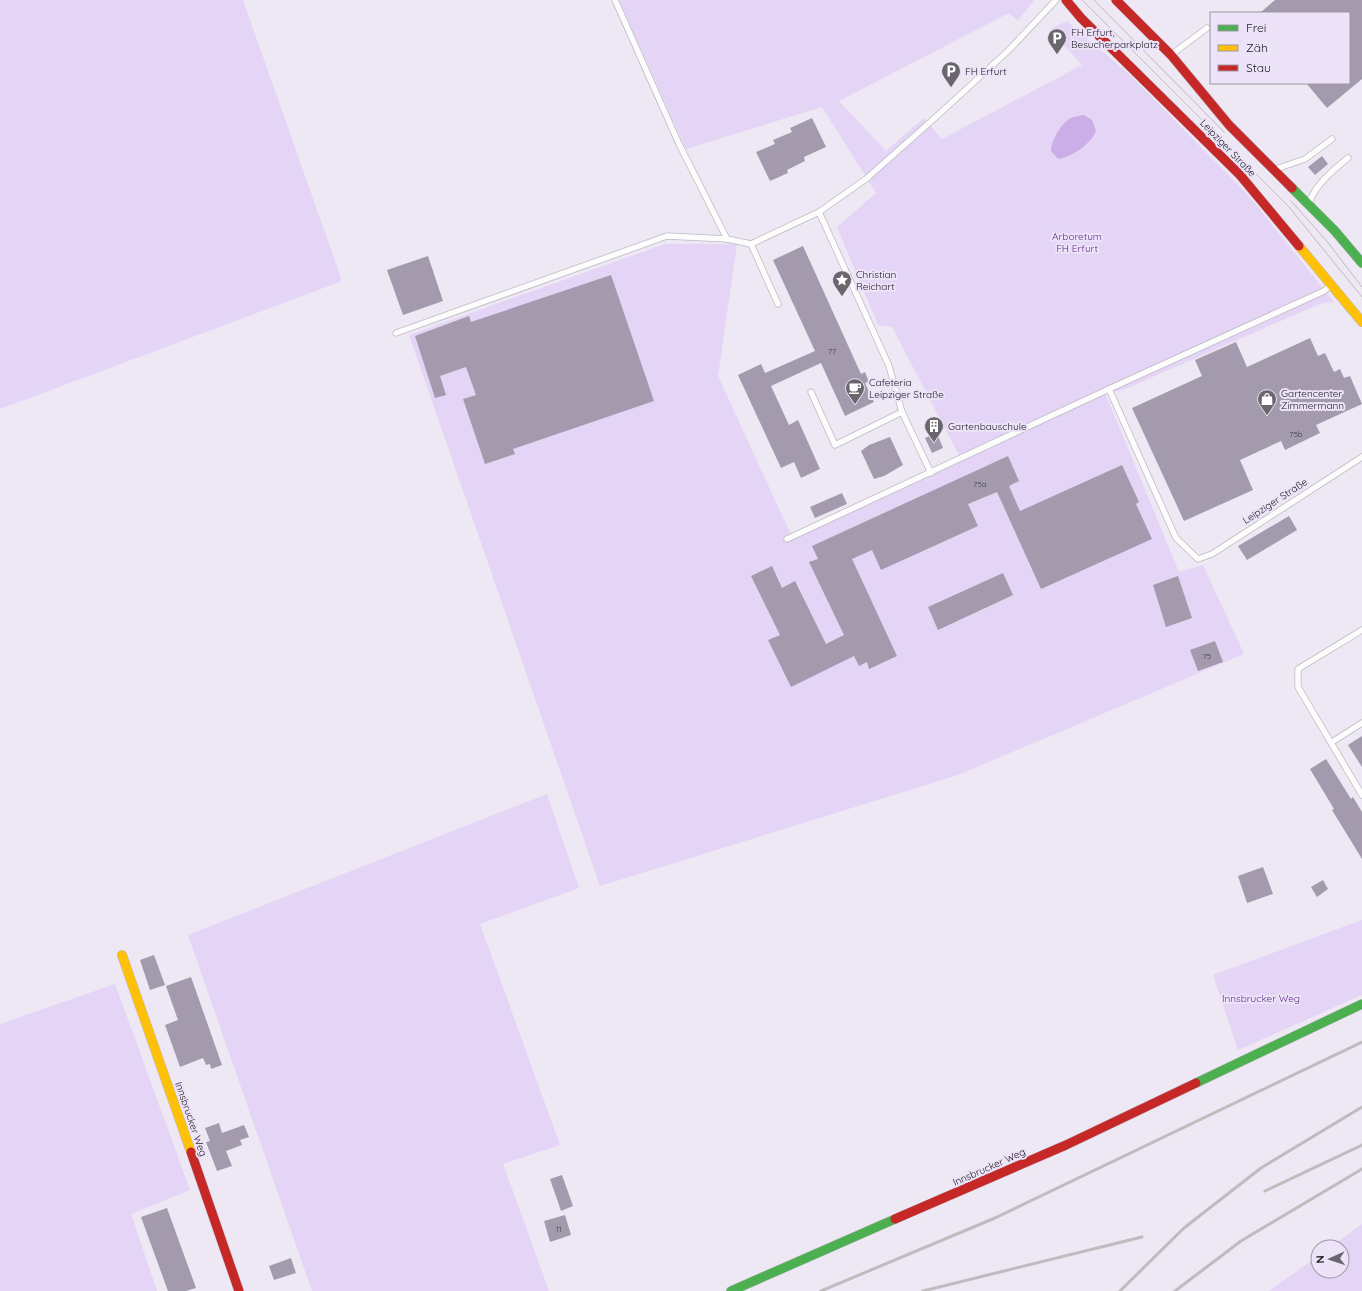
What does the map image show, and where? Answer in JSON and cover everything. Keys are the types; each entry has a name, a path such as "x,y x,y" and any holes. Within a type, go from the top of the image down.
{"street":[{"name":"Leipziger Straße","path":"1066,0 1081,18 1240,175 1362,322"},
{"name":"Leipziger Straße","path":"1116,0 1170,55 1229,125 1335,230 1362,263"},
{"name":"Innsbrucker Weg","path":"122,955 240,1291"},
{"name":"Innsbrucker Weg","path":"732,1291 1066,1145 1362,1004"}],"lane":[{"path":"615,0 679,144 727,239"},
{"path":"396,333 667,236 727,239 751,244 819,212 866,179 937,116 1009,50 1056,0"},
{"path":"1170,55 1207,28"},
{"path":"1273,170 1305,159 1332,139"},
{"path":"1309,204 1313,192 1348,158"},
{"path":"819,212 889,366 902,412 931,473"},
{"path":"751,244 778,304"},
{"path":"787,539 1324,290 1332,284"},
{"name":"Leipziger Straße","path":"1109,389 1176,538 1198,559 1212,554 1362,457"},
{"path":"811,392 835,445 902,412"},
{"path":"1362,630 1298,669 1298,687 1362,794"},
{"path":"1332,742 1362,723"}],"green space":[{"path":"0,0 243,0 342,281 0,409"},
{"name":"Arboretum FH Erfurt","path":"619,0 1034,0 1018,21 1009,13 839,101 886,151 924,118 942,139 1082,65 1050,29 1067,21 1131,76 1248,195 1334,302 1322,303 1123,390 1105,393 1179,572 1203,565 1244,654 958,775 600,886 409,335 665,244 737,244 718,376 791,535 961,459 892,327 878,325 837,227 876,193 822,107 686,149"},
{"path":"547,794 579,888 480,924 560,1145 503,1164 549,1291 312,1291 188,935"},
{"name":"Innsbrucker Weg","path":"1362,920 1362,995 1238,1050 1213,975"},
{"path":"115,984 190,1190 131,1214 157,1291 0,1291 0,1024"},
{"path":"1362,1224 1362,1291 1269,1291 1310,1262 1310,1279 1350,1279 1350,1239 1342,1239"}],"shaded area":[{"path":"1084,115 1092,120 1096,131 1094,136 1075,153 1058,159 1051,151 1051,147 1058,132 1064,123 1071,118"}],"building":[{"path":"1275,0 1362,0 1362,79 1327,108 1307,84 1350,84 1350,12 1261,12"},
{"path":"812,118 826,147 804,157 805,161 787,170 788,173 770,181 756,152 775,144 773,140 792,132 790,128"},
{"path":"1322,156 1328,164 1315,175 1308,167"},
{"path":"803,246 861,374 865,372 869,382 865,383 874,402 845,416 821,363 771,386 789,425 798,420 820,469 801,478 794,462 781,468 738,375 761,364 765,373 815,351 773,260"},
{"path":"428,256 443,301 403,315 387,270"},
{"path":"611,275 654,401 513,449 515,454 485,464 463,399 476,395 466,367 440,376 446,395 435,398 415,336 469,316 471,322"},
{"path":"1310,338 1318,356 1325,353 1334,372 1340,369 1344,378 1350,376 1362,404 1316,425 1320,433 1285,450 1281,441 1240,460 1253,490 1184,521 1132,408 1202,376 1195,360 1236,342 1247,367"},
{"name":"Gartenbauschule","path":"937,433 943,448 932,453 925,438"},
{"path":"890,437 903,465 884,476 874,479 861,451 869,445"},
{"path":"1008,456 1019,481 1009,486 1020,511 1122,465 1139,502 1136,504 1152,539 1041,589 997,492 968,504 978,526 881,570 872,550 852,559 897,656 869,669 867,662 859,666 854,656 791,687 768,640 780,635 751,576 772,566 782,588 795,581 826,644 844,635 809,562 818,559 812,546"},
{"path":"842,493 847,504 815,518 810,507"},
{"path":"1289,516 1297,530 1247,560 1238,546"},
{"path":"1003,573 1013,595 938,630 928,607"},
{"path":"1178,576 1192,618 1166,627 1153,585"},
{"path":"1215,641 1223,662 1198,671 1190,650"},
{"path":"1362,736 1362,767 1348,745"},
{"path":"1326,759 1351,799 1353,797 1362,812 1362,859 1332,810 1334,809 1310,769"},
{"path":"1263,867 1273,894 1247,903 1238,876"},
{"path":"1323,880 1328,889 1317,897 1311,887"},
{"path":"154,955 165,985 150,990 140,960"},
{"path":"191,977 222,1065 211,1069 210,1064 206,1065 203,1058 180,1067 165,1025 178,1020 166,986"},
{"path":"219,1123 222,1133 244,1125 249,1137 240,1140 242,1145 226,1151 232,1166 217,1171 206,1142 210,1141 205,1128"},
{"path":"562,1175 573,1206 561,1211 550,1179"},
{"path":"167,1208 196,1288 186,1291 168,1291 141,1217"},
{"path":"565,1215 571,1235 550,1242 544,1221"},
{"path":"291,1258 296,1273 274,1280 269,1266"}],"tram line":[{"path":"1082,0 1289,207 1362,297"},
{"path":"1094,0 1224,132"},
{"path":"1291,201 1326,240 1362,287"}],"railway":[{"path":"821,1291 995,1218 1362,1042"},
{"path":"1120,1291 1184,1228 1261,1168 1362,1107"},
{"path":"1265,1191 1362,1145"},
{"path":"1175,1291 1241,1241 1362,1169"},
{"path":"923,1291 1142,1237"}],"traffic: fast":[{"path":"1292,188 1335,231 1362,263"},
{"path":"1196,1083 1362,1004"},
{"path":"731,1291 895,1219"}],"traffic: slow":[{"path":"1299,246 1362,322"},
{"path":"122,955 191,1152"}],"traffic: jam":[{"path":"1066,0 1081,18 1240,175 1299,246"},
{"path":"1116,0 1171,55 1229,125 1292,188"},
{"path":"895,1219 1066,1145 1196,1083"},
{"path":"191,1152 239,1291"}],"place":[{"name":"FH Erfurt, Besucherparkplatz","path":"1057,55"},
{"name":"FH Erfurt","path":"951,88"},
{"name":"Christian Reichart","path":"842,297"},
{"name":"Cafeteria Leipziger Straße","path":"855,405"},
{"name":"Gartencenter Zimmermann","path":"1267,416"},
{"name":"Gartenbauschule","path":"934,443"}]}
